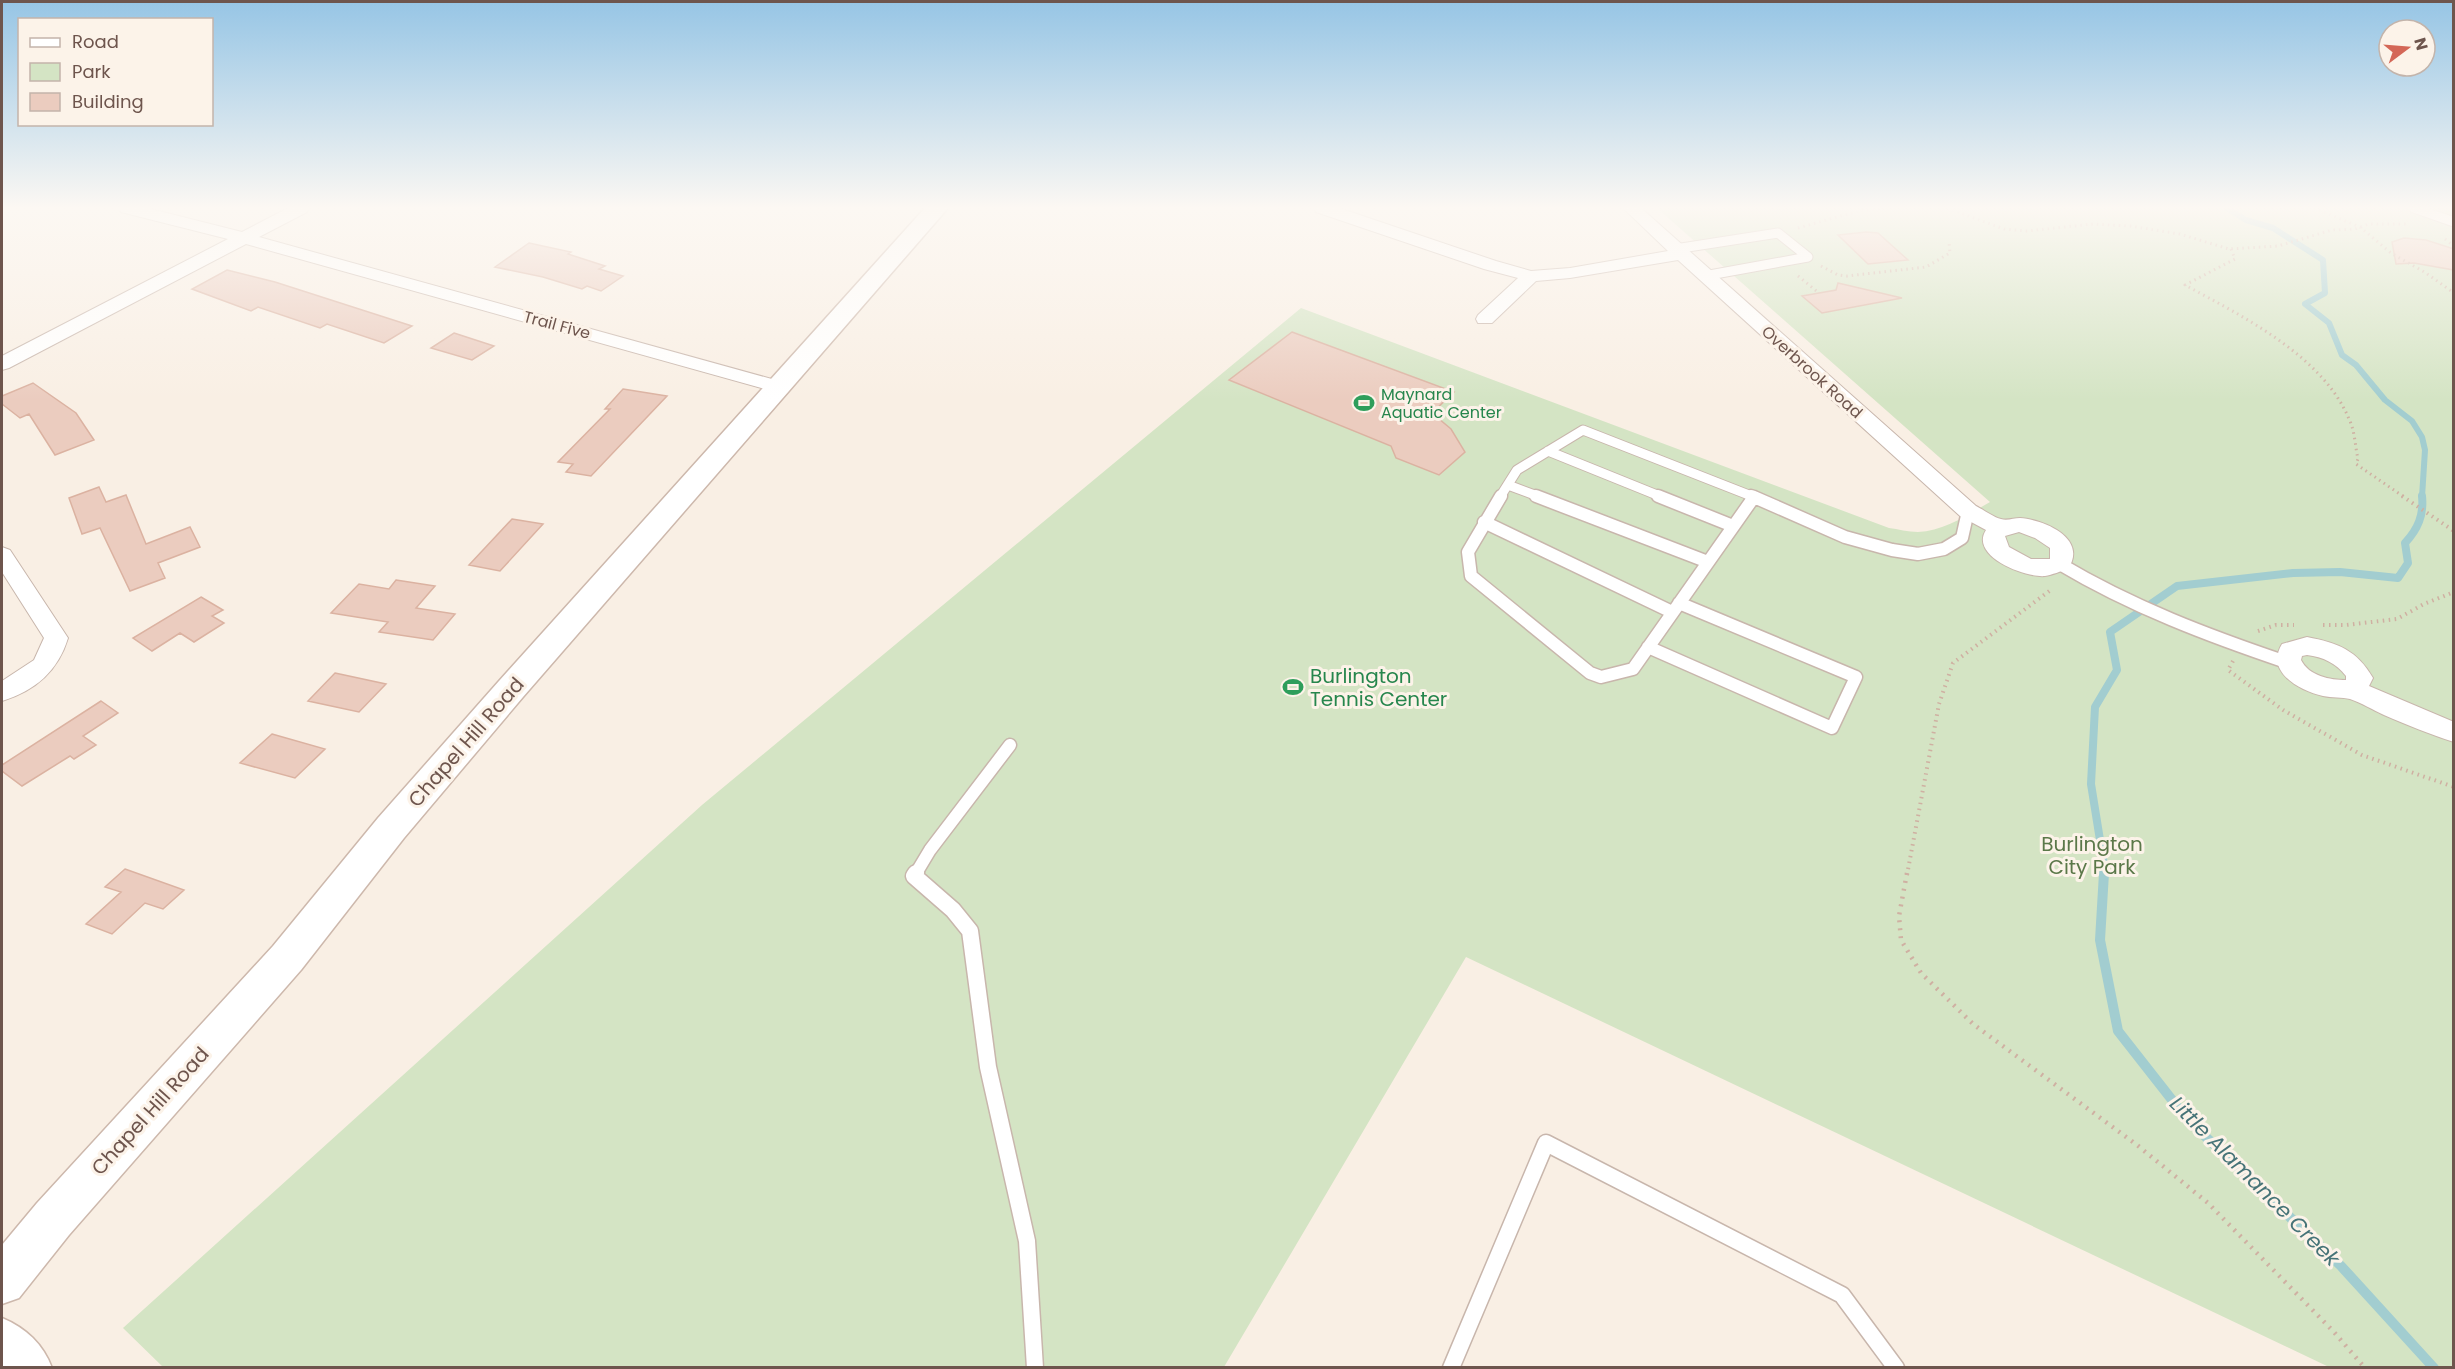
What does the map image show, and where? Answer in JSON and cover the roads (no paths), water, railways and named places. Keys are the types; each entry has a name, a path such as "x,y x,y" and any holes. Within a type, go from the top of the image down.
{"main road":[{"name":"Chapel Hill Road","path":"2,1281 53,1219 286,958 391,828 511,690 881,272"},
{"path":"2,1342 28,1368"}],"street":[{"path":"2,364 179,272"},
{"name":"Trail Five","path":"366,272 779,387"},
{"path":"1516,272 1531,276 1575,272"},
{"name":"Overbrook Road","path":"1700,272 1968,511 2000,528 2019,525 2053,538 2064,552 2067,568"},
{"path":"1485,319 1531,276"},
{"path":"2000,528 1994,532 1992,538 1994,545 2008,559 2031,568 2067,568"},
{"path":"2,555 56,638 45,667 2,692"},
{"path":"2307,646 2331,651 2342,657 2358,672 2359,682 2351,689 2343,691 2321,687 2301,676 2289,663 2288,656 2291,650 2298,647 2307,646"},
{"path":"2351,689 2432,725 2454,732"}],"lane":[{"path":"1704,276 1727,272"},
{"path":"1754,497 1633,669 1601,676 1590,673 1471,576 1468,552 1517,470 1583,430 1754,497 1845,537 1892,550 1918,554 1944,549 1962,538 1968,511"},
{"path":"1548,451 1733,526"},
{"path":"1508,485 1708,562"},
{"path":"1484,522 1676,607 1856,677 1832,728 1648,647"},
{"path":"2067,568 2095,585 2169,620 2289,663"},
{"path":"1010,745 930,850 914,876 953,910 970,931 988,1067 1027,1242 1035,1368"},
{"path":"1451,1368 1546,1143 1842,1295 1896,1368"}],"waterway":[{"name":"Little Alamance Creek","path":"2324,272 2325,293 2305,304 2329,323 2342,355 2356,365 2385,400 2412,421 2422,437 2425,450 2422,497"},
{"name":"Little Alamance Creek","path":"2103,875 2104,865 2091,784 2095,707 2117,670 2110,632 2177,586 2293,573 2340,572 2398,578 2408,563 2405,543 2419,521 2422,497"},
{"name":"Little Alamance Creek","path":"2104,873 2100,940 2118,1031 2187,1119 2341,1266 2434,1368"}],"place":[{"name":"Maynard Aquatic Center","path":"1364,403"},
{"name":"Burlington Tennis Center","path":"1293,687"}],"park label":[{"name":"Burlington City Park","path":"2092,856"}]}
